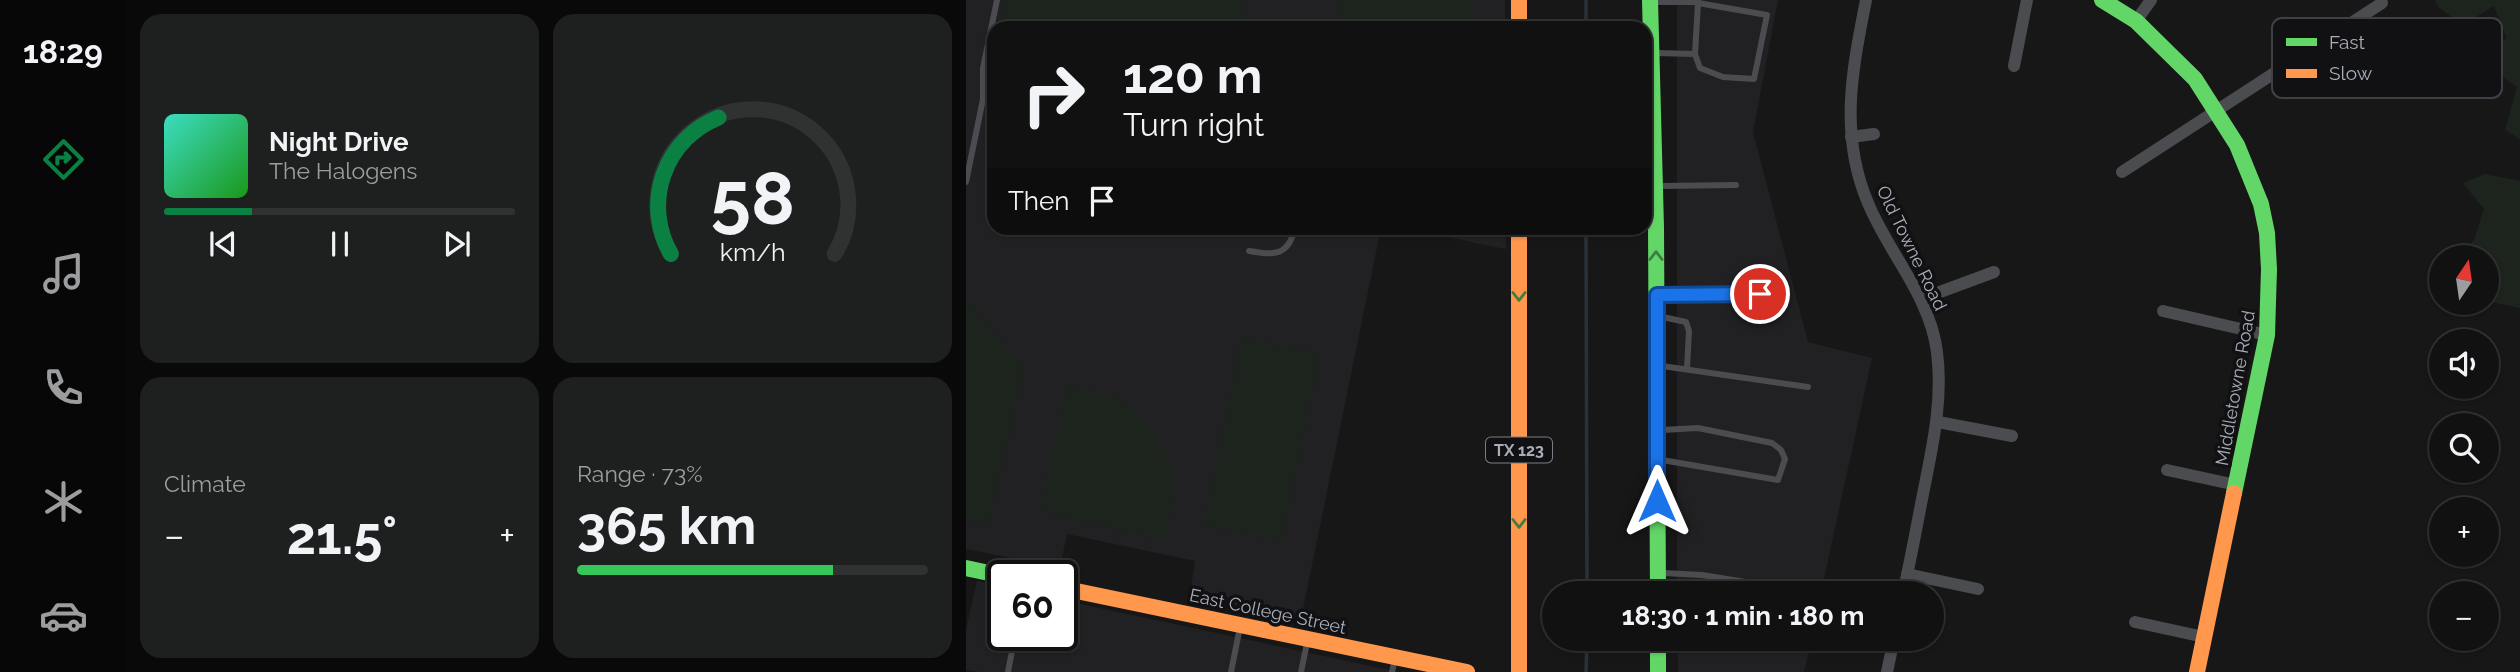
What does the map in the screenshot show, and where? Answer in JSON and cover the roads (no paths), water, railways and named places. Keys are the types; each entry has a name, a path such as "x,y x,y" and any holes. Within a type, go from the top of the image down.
{"street":[{"name":"Old Towne Road","path":"1866,0 1849,103 1851,137 1868,204 1921,299 1937,351 1938,422 1906,581"},
{"path":"2014,66 2027,0"},
{"name":"Middletowne Road","path":"2102,0 2136,21 2195,79 2237,145 2261,204 2267,233 2270,269 2267,335 2197,672"},
{"path":"2136,21 2151,0"},
{"path":"1650,1 1650,21"},
{"path":"2357,18 2382,2"},
{"path":"1519,21 1520,3"},
{"path":"2122,172 2272,73"},
{"path":"1652,120 1657,295 1657,581"},
{"path":"1851,137 1874,134"},
{"name":"TX 123","path":"1519,235 1519,672"},
{"path":"1921,299 1994,272"},
{"path":"2163,311 2267,335"},
{"path":"1938,422 2012,436"},
{"path":"2167,470 2236,485"},
{"path":"966,568 987,573"},
{"path":"1907,574 1978,589"},
{"name":"East College Street","path":"1078,591 1308,639 1394,665 1466,672"},
{"path":"2135,622 2204,637"},
{"path":"1658,651 1658,672"},
{"path":"1887,672 1891,651"}],"lane":[{"path":"993,21 997,0"},
{"path":"1650,1 1698,1 1767,15 1754,79 1723,77 1700,68 1695,54 1698,1"},
{"path":"966,182 983,99 983,68 987,49"},
{"path":"1652,53 1695,54"},
{"path":"1654,187 1736,185"},
{"path":"1249,251 1275,254 1284,250 1293,235"},
{"path":"1657,295 1760,294"},
{"path":"1657,316 1686,322 1689,331 1687,369"},
{"path":"1657,365 1808,387"},
{"path":"1657,430 1698,428 1772,443 1781,450 1785,459 1778,480 1657,458"},
{"path":"1657,573 1702,575 1739,581"},
{"path":"1231,672 1241,625"},
{"path":"1301,672 1308,639"},
{"path":"1008,672 1012,651"}],"waterway":[{"path":"1586,0 1586,21"},
{"path":"1586,235 1587,581"},
{"path":"1586,672 1587,651"}]}
